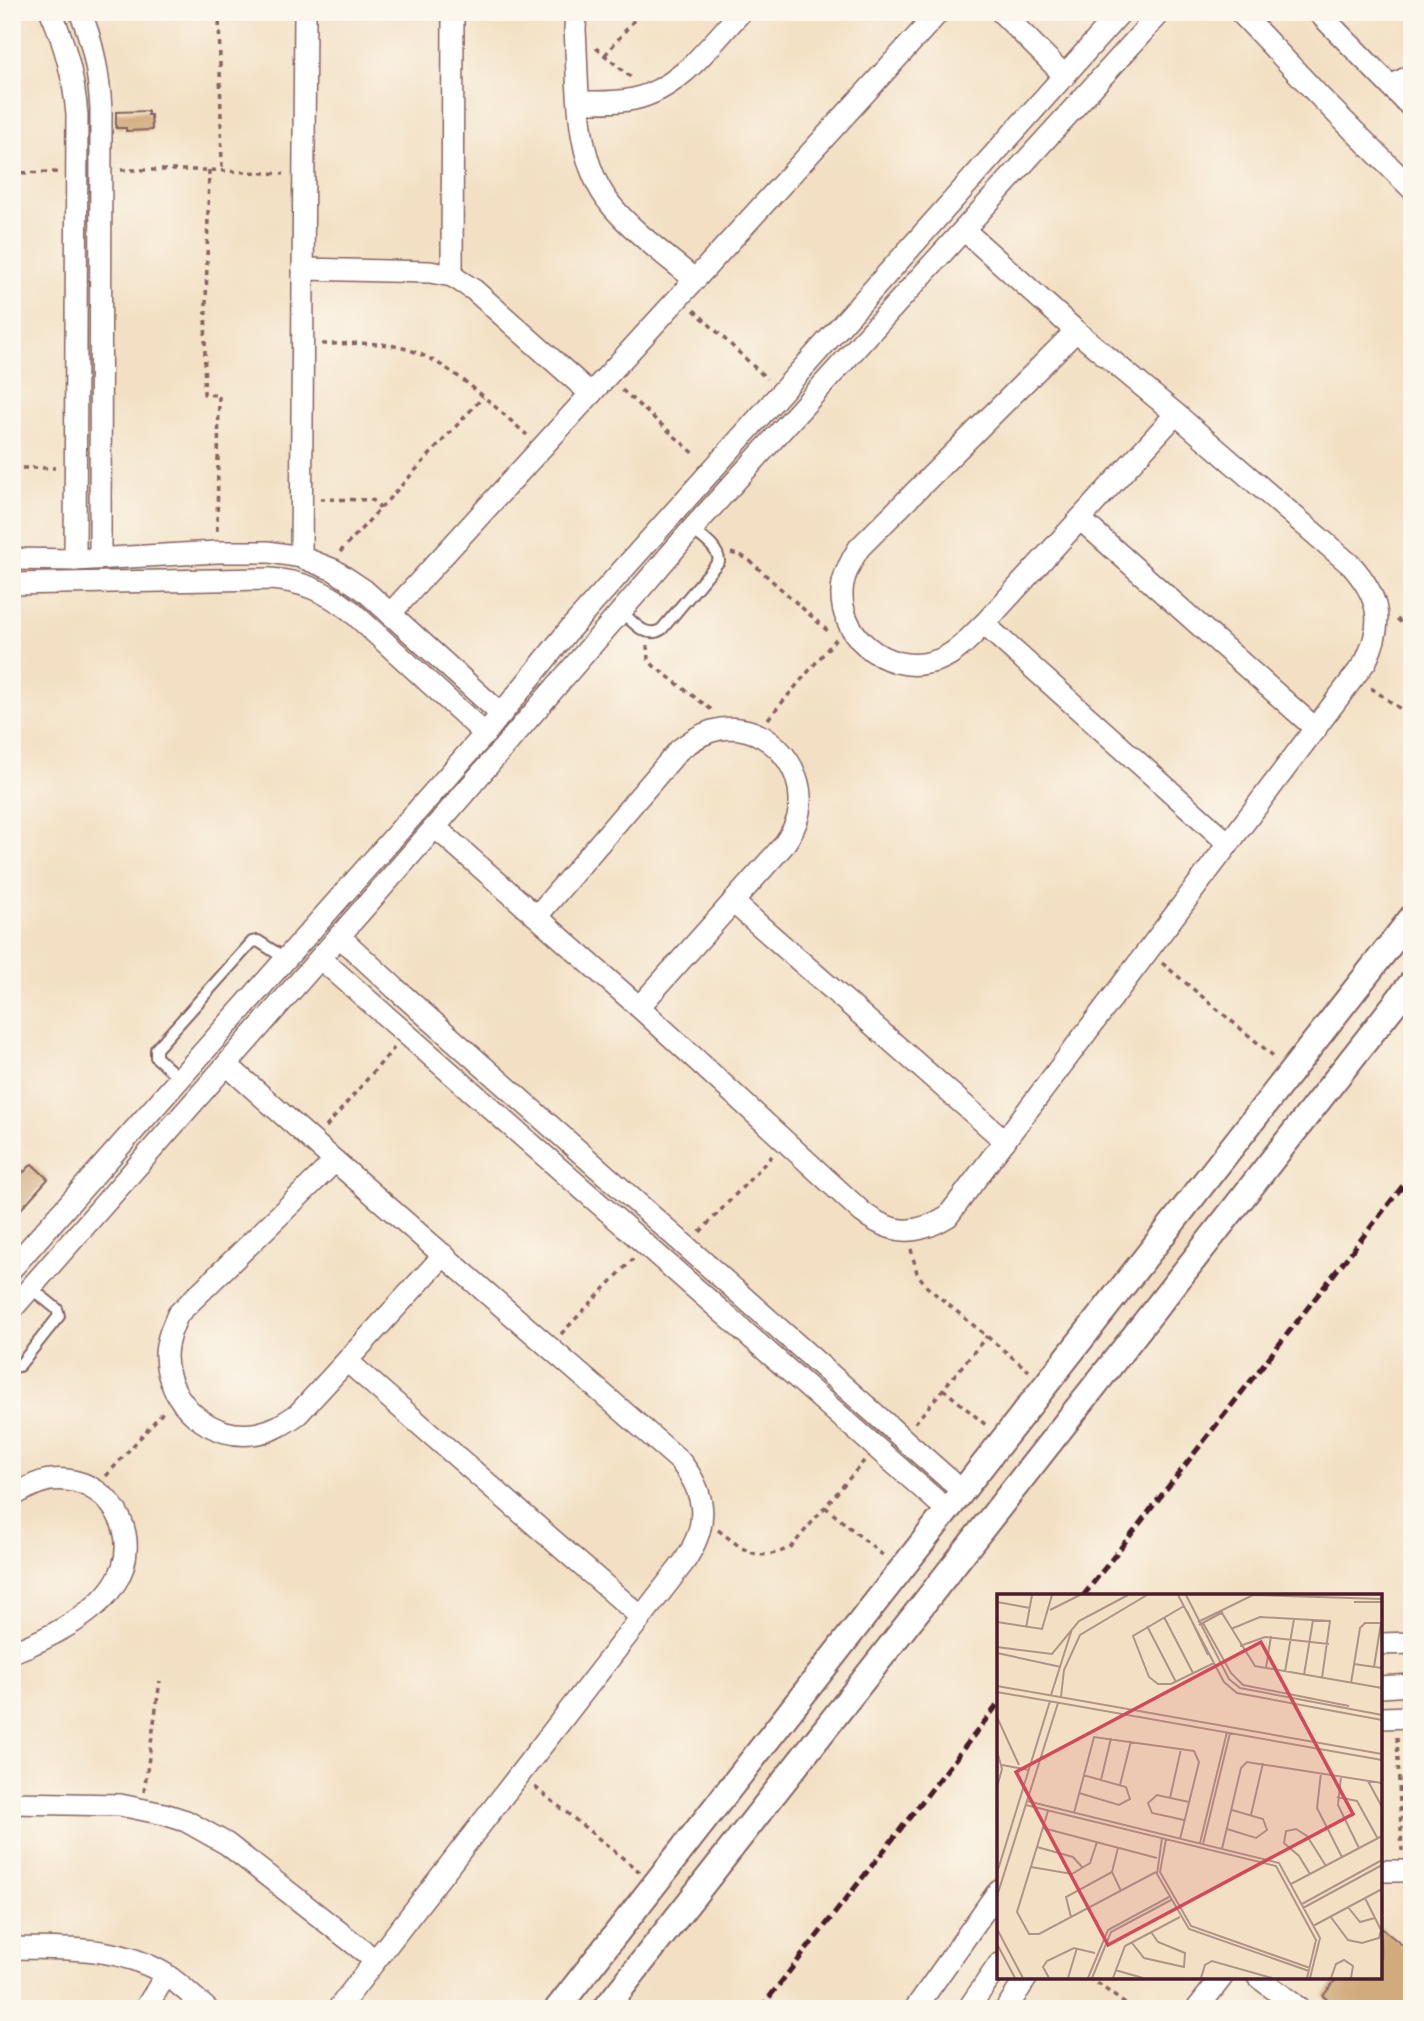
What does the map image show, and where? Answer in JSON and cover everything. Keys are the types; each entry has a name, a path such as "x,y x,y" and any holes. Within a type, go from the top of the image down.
{"street":[{"path":"51,12 70,61 77,116 75,560"},
{"path":"80,12 93,51 102,109 100,558"},
{"path":"301,557 305,12"},
{"path":"452,276 453,12"},
{"path":"580,102 634,99 667,85 682,75 741,12"},
{"path":"390,614 939,12"},
{"path":"1002,12 1065,76"},
{"path":"12,1268 485,734 569,630 1121,12"},
{"path":"12,1308 435,827 692,529 1161,12"},
{"path":"1240,12 1412,189"},
{"path":"1318,12 1412,108"},
{"path":"576,21 582,140 588,164 598,186 612,206 629,223 695,280"},
{"path":"1100,36 1122,55"},
{"path":"1391,86 1412,75"},
{"path":"77,163 101,162"},
{"path":"435,827 639,1007 785,1143 877,1224 895,1230 915,1231 933,1226 948,1216 1366,661 1375,643 1378,622 1375,601 1366,582 1352,566 1076,331 964,230"},
{"path":"303,269 430,272 452,276 474,290 591,394"},
{"path":"1076,331 859,548 848,566 842,585 843,631 875,654 894,663 914,665 934,662 952,653 984,624 1176,414"},
{"path":"75,476 100,483"},
{"path":"1080,519 1316,729"},
{"path":"226,552 236,579"},
{"path":"12,559 75,560 226,552 268,552 301,557 326,566 349,579 501,714"},
{"path":"12,584 287,580 321,591 350,610 485,734"},
{"path":"984,624 1229,844"},
{"path":"569,630 590,648"},
{"path":"428,681 446,664"},
{"path":"537,916 680,750 696,738 715,730 745,731 773,744 787,757 796,774 800,793 799,812 793,830 783,846 639,1007"},
{"path":"733,902 1006,1141"},
{"path":"556,2009 1412,917"},
{"path":"339,936 905,1441 954,1500"},
{"path":"320,958 892,1461 954,1500"},
{"path":"605,2009 1412,982"},
{"path":"378,1007 396,989"},
{"path":"248,1001 268,1018"},
{"path":"227,1065 679,1460 689,1472 701,1502 702,1518 693,1548 338,2009"},
{"path":"1296,1066 1332,1085"},
{"path":"335,1161 178,1314 169,1334 166,1355 169,1377 177,1396 192,1414 211,1427 233,1434 256,1434 279,1427 298,1414 444,1255"},
{"path":"347,1361 641,1617"},
{"path":"892,1461 905,1441"},
{"path":"12,1496 50,1480 73,1480 95,1489 115,1507 126,1532 125,1560 115,1585 97,1604 44,1639 12,1652"},
{"path":"1382,1644 1412,1643"},
{"path":"1396,1686 1396,1717"},
{"path":"12,1803 120,1805 142,1808 186,1821 227,1844 375,1961"},
{"path":"693,1836 723,1859"},
{"path":"1382,1871 1407,1871"},
{"path":"915,2009 997,1893"},
{"path":"12,1948 112,1953 149,1965 166,1975 207,2009"},
{"path":"968,2009 997,1967"},
{"path":"145,2009 166,1975"},
{"path":"1006,2009 1026,1979"},
{"path":"1197,2009 1220,1979"},
{"path":"1261,1979 1300,2009"}],"lane":[{"path":"621,611 650,633 662,629 719,561 714,548 692,529"},
{"path":"180,1079 156,1057 156,1049 252,942 262,943 286,959"},
{"path":"12,1367 19,1366 59,1316 57,1309 31,1288"}],"path":[{"path":"219,12 222,171"},
{"path":"605,55 641,12"},
{"path":"576,21 605,55 651,93"},
{"path":"101,162 304,175"},
{"path":"12,173 77,163"},
{"path":"209,170 204,394 219,395 226,552"},
{"path":"680,297 781,392"},
{"path":"303,344 381,344 423,355 442,365 542,447"},
{"path":"607,377 712,469"},
{"path":"326,566 483,397"},
{"path":"12,468 75,476"},
{"path":"302,499 372,500 380,509"},
{"path":"650,633 646,649 648,659 654,666 745,731 843,631 750,561 735,553 718,554"},
{"path":"1355,676 1412,717"},
{"path":"1148,951 1296,1066"},
{"path":"313,1142 407,1033"},
{"path":"686,1246 785,1143"},
{"path":"915,1231 910,1242 912,1259 917,1273 927,1287 1045,1384"},
{"path":"549,1347 647,1245"},
{"path":"905,1441 987,1336"},
{"path":"943,1389 1002,1439"},
{"path":"95,1489 177,1396"},
{"path":"702,1518 743,1549 759,1555 776,1554 792,1547 876,1447"},
{"path":"825,1507 900,1570"},
{"path":"142,1808 160,1681"},
{"path":"1396,1717 1407,1871"},
{"path":"519,1775 655,1884"},
{"path":"1092,1979 1132,2009"}],"building":[{"path":"148,111 148,115 151,115 152,130 126,131 126,128 116,128 116,112"},
{"path":"12,1161 24,1172 32,1164 48,1179 12,1219"},
{"path":"1382,1929 1412,1953 1412,2009 1338,2009 1323,1996 1336,1979 1382,1979"}],"railway":[{"path":"1085,1594 1412,1174"},
{"path":"760,2009 997,1706"}]}
